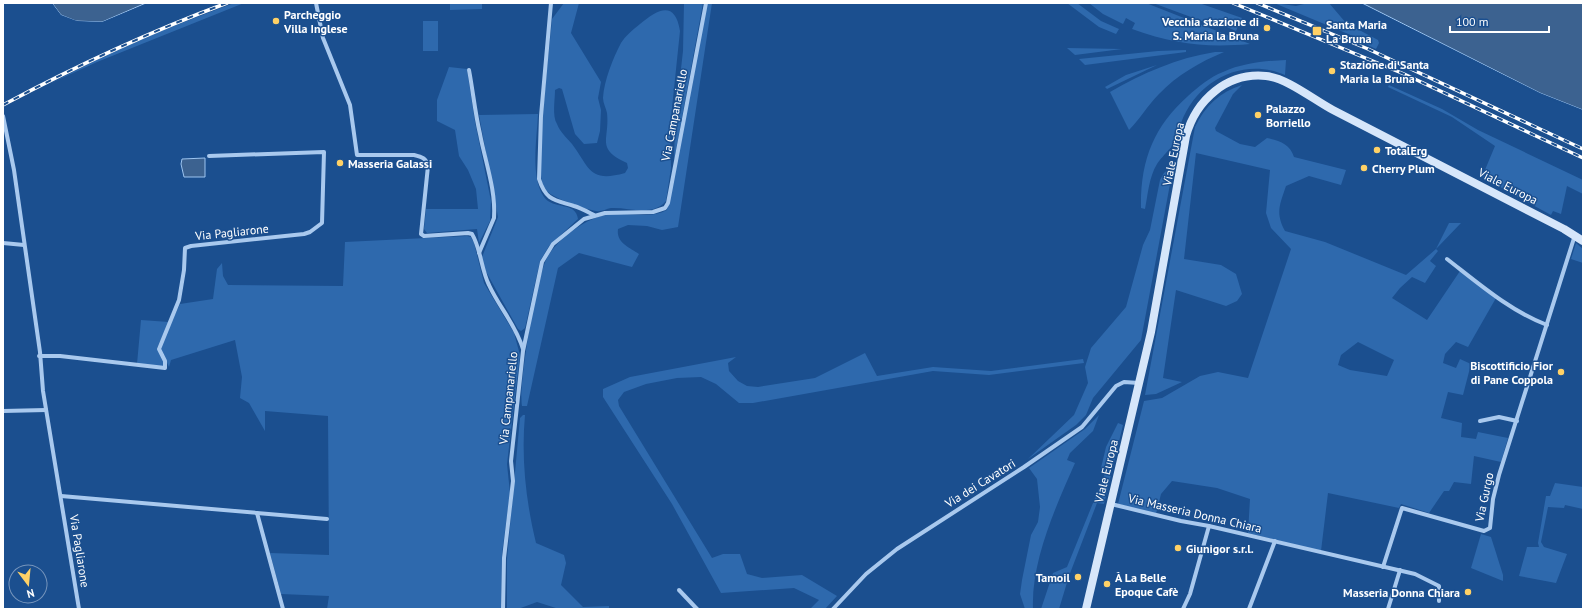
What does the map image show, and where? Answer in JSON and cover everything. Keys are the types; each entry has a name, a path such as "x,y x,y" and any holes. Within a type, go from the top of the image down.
{"street":[{"path":"316,3 323,38 350,105 357,155 414,155 421,157 426,161 428,166 421,234 424,236 472,234 475,238 482,270 490,287 516,331 523,351"},
{"path":"551,3 540,116 539,179 544,191 552,200 575,206 594,215"},
{"name":"Via Campanariello","path":"503,609 504,558 513,487 511,461 523,351 542,262 553,244 576,225 594,215 616,211 653,212 661,210 668,203 706,3"},
{"path":"469,70 477,120 492,190 494,212 494,218 479,253"},
{"name":"Viale Europa","path":"1086,609 1151,332 1188,131 1202,103 1215,90 1235,80 1247,77 1265,76 1278,79 1325,106 1575,235 1583,241"},
{"name":"Via Pagliarone","path":"3,116 14,170 46,410 79,609"},
{"name":"Via Pagliarone","path":"39,356 60,356 165,368 165,361 158,349 179,300 184,270 185,248 191,246 304,234 310,232 322,223 324,152 209,156"},
{"name":"Via Gurgo","path":"1383,567 1402,508 1484,531 1490,528 1496,487 1575,235"},
{"path":"3,243 24,245"},
{"path":"1447,260 1504,303 1518,309 1532,319 1547,324"},
{"name":"Via dei Cavatori","path":"833,609 866,574 898,549 946,516 1024,467 1082,427 1116,386 1124,382 1140,383"},
{"path":"3,410 46,410"},
{"path":"1480,421 1499,417 1517,421"},
{"name":"Via Pagliarone","path":"61,496 327,519"},
{"name":"Via Masseria Donna Chiara","path":"1110,504 1400,570 1425,578 1438,585 1440,590 1439,601"},
{"path":"257,513 283,609"},
{"path":"1183,609 1190,594 1209,526"},
{"name":"Via Masseria Donna Chiara","path":"1249,609 1274,542"},
{"path":"1388,609 1400,570"},
{"path":"679,590 697,609"}],"shaded area":[{"path":"52,3 146,3 102,22 76,21 61,15"},
{"path":"234,3 244,3 97,62 49,84 134,41"},
{"path":"450,3 482,3 482,9 450,10"},
{"path":"564,3 579,3 571,33 601,82 598,98 601,110 600,131 597,143 584,144 575,134 562,89 559,88 555,90 555,121 587,166 597,175 613,176 625,173 628,168 627,163 611,153 607,148 606,142 607,113 603,100 604,91 609,70 618,49 623,40 630,33 653,14 659,11 670,11 678,21 680,31 670,127 671,168 666,201 661,206 648,210 611,208 596,211 553,196 544,188 541,177 542,135 552,19"},
{"path":"684,3 703,3 674,161 675,122 683,51"},
{"path":"707,3 712,3 678,227 662,230 647,226 628,225 618,229 619,238 621,241 627,247 639,254 632,267 579,253 558,268 527,406 522,406 523,377 529,331 538,286 547,258 556,245 576,228 598,217 615,214 651,215 667,210"},
{"path":"1067,3 1077,3 1101,21 1119,29 1116,34 1099,27"},
{"path":"1089,3 1146,3 1250,44 1204,45 1190,44 1162,38 1132,29 1135,23 1126,18 1123,24 1103,14"},
{"path":"1153,3 1199,3 1242,18 1236,31 1220,24 1218,27"},
{"path":"1274,3 1296,6 1308,3 1329,3 1346,23 1378,40 1379,43 1376,49 1352,38 1353,36"},
{"path":"1362,3 1583,3 1583,110 1540,93"},
{"path":"423,21 438,21 438,51 423,51"},
{"path":"1067,48 1122,49 1075,55"},
{"path":"1186,50 1186,52 1085,65 1079,59 1158,51"},
{"path":"1215,52 1224,52 1206,60 1173,81 1155,98 1129,130 1110,92 1174,62"},
{"path":"1286,60 1285,75 1269,70 1253,69 1238,71 1223,76 1210,84 1198,95 1188,108 1181,123 1180,136 1154,169 1145,209 1141,208 1143,175 1151,146 1157,133 1176,108 1200,86 1223,72 1246,65"},
{"path":"1157,65 1107,89 1105,87 1126,75"},
{"path":"449,67 467,69 475,122 491,201 490,221 479,243 477,229 427,233 424,229 426,209 478,209 476,189 468,170 459,156 455,130 437,121 437,100"},
{"path":"1242,85 1233,94 1215,128 1216,131 1240,144 1255,147 1267,138 1276,140 1287,146 1294,157 1346,170 1341,185 1309,176 1286,186 1280,203 1279,214 1285,231 1325,242 1406,275 1436,249 1438,251 1430,261 1436,266 1425,283 1412,277 1392,298 1427,320 1460,271 1496,298 1468,347 1456,342 1445,354 1443,363 1456,368 1460,359 1471,364 1463,395 1448,392 1441,418 1462,423 1461,437 1476,439 1478,432 1508,438 1501,462 1474,456 1471,484 1454,482 1449,491 1444,491 1429,513 1401,504 1399,508 1328,493 1321,551 1248,533 1250,499 1217,488 1172,481 1161,494 1156,514 1118,504 1144,401 1162,398 1200,376 1218,372 1248,378 1291,249 1271,228 1266,213 1270,170 1196,153 1184,259 1221,265 1236,274 1242,294 1237,301 1226,306 1176,290 1163,378 1182,382 1156,394 1145,395 1195,127 1208,106 1220,96","holes":["1358,342 1394,360 1387,376 1350,370 1338,365 1341,355"]},
{"path":"1389,85 1442,109 1478,130 1583,180 1583,194 1567,186 1561,214 1553,211 1551,215 1482,177 1495,146 1452,117 1388,87"},
{"path":"538,114 535,157 537,179 540,189 548,201 573,210 578,219 549,246 540,261 525,328 521,331 518,329 484,268 482,257 498,217 479,115"},
{"path":"205,158 205,177 184,177 181,164 182,159"},
{"path":"1170,168 1173,168 1141,340 1093,398 1086,415 1076,425 1028,459 1074,415 1088,383 1085,367 1091,348 1126,307 1143,245 1150,230 1160,180 1164,173"},
{"path":"1449,223 1461,223 1436,249"},
{"path":"471,237 474,243 484,283 514,333 520,355 507,464 510,493 502,553 501,609 327,609 329,596 281,594 270,553 329,555 328,416 265,411 265,431 249,403 240,398 242,377 235,340 171,360 169,367 161,350 161,344 180,304 213,299 217,269 222,263 223,276 228,285 343,286 345,242"},
{"path":"1576,243 1583,249 1583,263 1571,259"},
{"path":"141,320 169,322 157,348 164,361 164,367 137,364"},
{"path":"865,353 877,376 933,367 991,371 1083,359 1084,363 989,375 933,371 753,403 739,403 716,384 701,377 677,378 646,384 624,392 618,400 619,406 712,558 723,554 740,554 747,574 762,578 802,575 837,596 825,609 810,609 819,600 794,588 721,593 672,504 603,397 603,389 630,377 736,357 728,363 729,371 738,381 747,386 758,387 815,378"},
{"path":"525,415 525,480 536,543 564,555 566,563 561,585 583,607 609,606 609,609 559,609 537,602 518,609 507,609 507,559 520,418"},
{"path":"1099,415 1093,431 1070,453 1067,460 1075,463 1053,515 1040,553 1033,591 1033,609 1025,609 1020,594 1022,580 1031,535 1038,522 1040,507 1037,479 1029,468 1085,429"},
{"path":"1118,423 1123,425 1104,504 1097,503 1069,576 1059,609 1041,609 1053,573 1067,567 1104,476 1106,470 1101,468 1106,447"},
{"path":"1555,483 1583,487 1583,509 1565,505 1564,508 1548,507 1541,542 1544,547 1567,554 1556,583 1519,576 1527,547 1539,547 1538,543 1546,496 1550,496"},
{"path":"1481,534 1491,537 1503,575 1503,581 1471,568"}],"pier":[{"path":"50,3 52,3 61,15 77,21 102,22 148,3 102,24 76,23 60,17"},
{"path":"1360,3 1540,93 1583,110 1583,112 1539,95"}],"railway":[{"path":"3,105 113,50 227,3"},
{"path":"1233,3 1404,74 1583,158"},
{"path":"1257,3 1368,49 1583,149"}],"place":[{"name":"Parcheggio Villa Inglese","path":"276,21"},
{"name":"Vecchia stazione di S. Maria la Bruna","path":"1267,28"},
{"name":"Santa Maria La Bruna","path":"1317,31"},
{"name":"Stazione di Santa Maria la Bruna","path":"1332,71"},
{"name":"Palazzo Borriello","path":"1258,115"},
{"name":"TotalErg","path":"1377,150"},
{"name":"Masseria Galassi","path":"340,163"},
{"name":"Cherry Plum","path":"1364,168"},
{"name":"Biscottificio Fior di Pane Coppola","path":"1561,372"},
{"name":"Giunigor s.r.l.","path":"1178,548"},
{"name":"Tamoil","path":"1078,577"},
{"name":"À La Belle Epoque Cafè","path":"1107,584"},
{"name":"Masseria Donna Chiara","path":"1468,592"}]}
